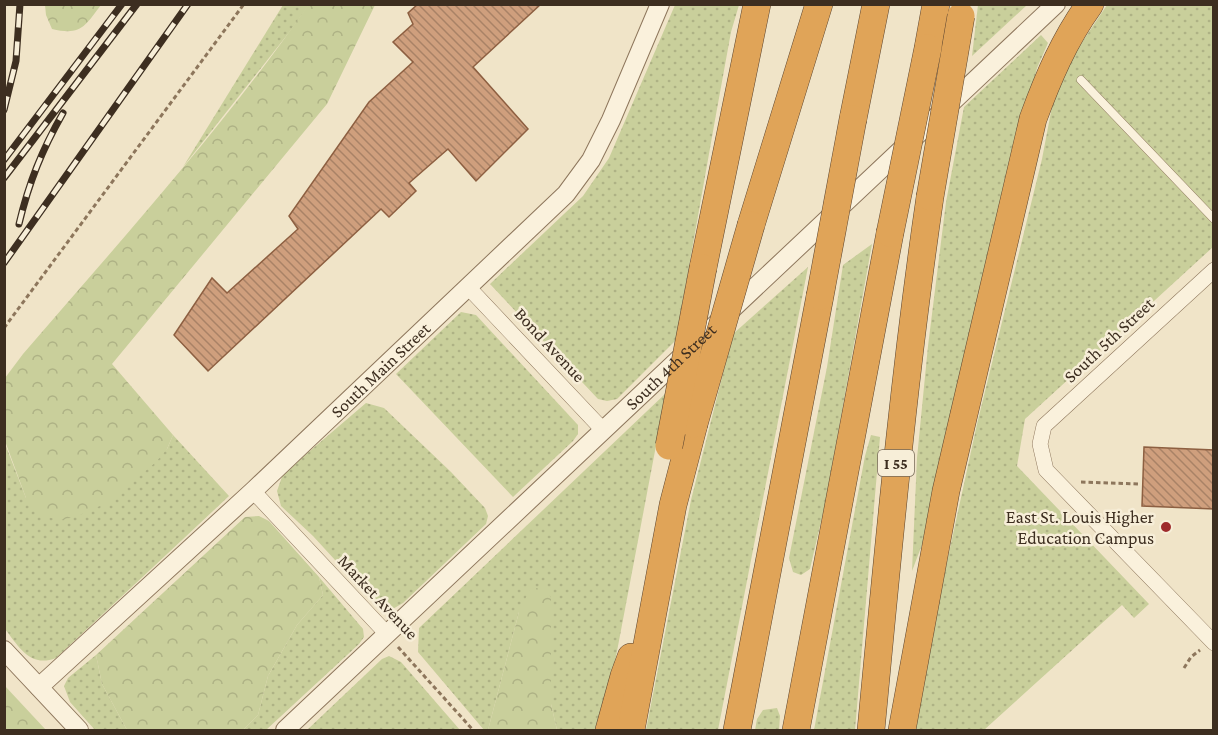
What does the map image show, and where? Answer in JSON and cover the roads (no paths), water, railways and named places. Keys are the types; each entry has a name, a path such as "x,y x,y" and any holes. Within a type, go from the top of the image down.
{"highway":[{"path":"673,505 668,489 666,469 669,446 757,4"},
{"path":"622,721 624,676 634,651 651,627 673,505 694,424 751,225 819,4"},
{"path":"737,730 876,4"},
{"path":"796,730 890,233 936,4"},
{"path":"902,730 946,492 1033,119 1047,79 1062,49 1090,4"},
{"name":"I 55","path":"871,730 912,317 962,10"}],"street":[{"name":"South Main Street","path":"39,687 253,491 566,194 591,160 611,120 660,4"},
{"name":"South 4th Street","path":"285,730 1056,4"},
{"name":"South 5th Street","path":"1212,642 1046,470 1040,444 1044,426 1214,270"},
{"name":"Bond Avenue","path":"469,288 603,430"},
{"name":"Market Avenue","path":"253,491 387,634"},
{"path":"4,650 79,730"}],"lane":[{"path":"1082,80 1214,219"}],"railway":[{"path":"4,110 16,61 20,4"},
{"path":"4,160 122,4"},
{"path":"4,178 137,4"},
{"path":"4,263 188,4"},
{"path":"19,224 37,167 63,113"}],"place":[{"name":"East St. Louis Higher Education Campus","path":"1166,527"}]}
